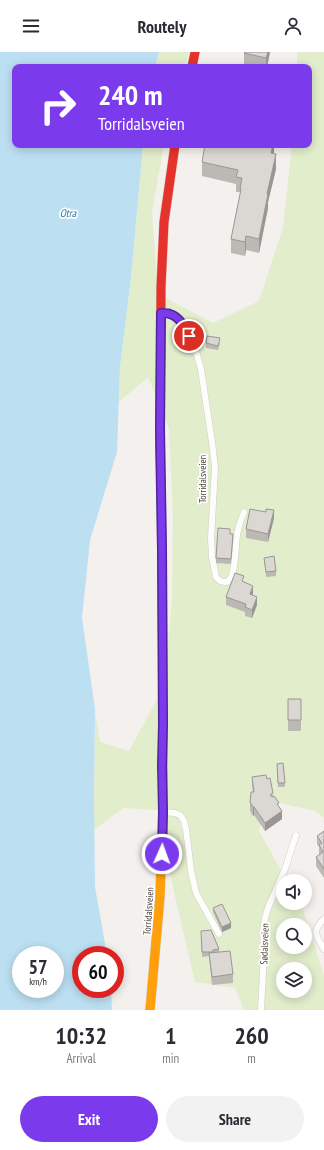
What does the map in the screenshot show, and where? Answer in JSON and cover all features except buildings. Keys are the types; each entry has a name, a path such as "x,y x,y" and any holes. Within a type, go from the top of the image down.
{"main road":[{"path":"193,64 195,52"},
{"name":"Torridalsveien","path":"150,1010 160,896 163,812 160,428 161,287 164,222 175,148"}],"lane":[{"name":"Torridalsveien","path":"161,313 170,314 183,325 195,348 201,369 215,468 211,538 212,557 216,577 220,581 226,582 230,580 232,576 235,565 235,548 238,530 244,512"},
{"path":"163,812 180,815 184,821 191,871 196,893 219,934"},
{"name":"Sødalsveien","path":"261,1010 264,954 263,932 265,918 285,869 296,835"},
{"path":"324,919 315,931 324,949"}],"green space":[{"path":"159,52 189,52 186,64 156,64"},
{"path":"297,52 324,52 324,818 315,811 267,800 259,831 283,874 276,874 276,910 303,910 306,918 276,918 276,954 312,954 312,938 324,976 324,1010 244,1010 235,988 195,982 157,810 123,808 94,830 95,713 100,742 129,751 164,686 172,600 173,516 169,429 148,377 119,402 120,367 131,277 143,148 163,148 152,212 158,294 213,323 259,301 283,228 292,148 312,148 312,64 297,64"}],"water":[{"name":"Otra","path":"0,52 159,52 156,64 12,64 12,148 143,148 131,277 120,367 117,452 90,540 82,618 95,709 95,887 105,946 72,946 72,998 111,998 112,1010 0,1010"}],"traffic: fast":[{"path":"160,447 163,740"}],"traffic: slow":[{"path":"150,1010 160,896 163,812 163,740"}],"traffic: jam":[{"path":"193,64 195,52"},
{"path":"160,447 161,287 164,222 175,148"}],"route":[{"path":"162,854 163,724 160,428 161,313 170,314 175,317 183,325 189,336"}]}
